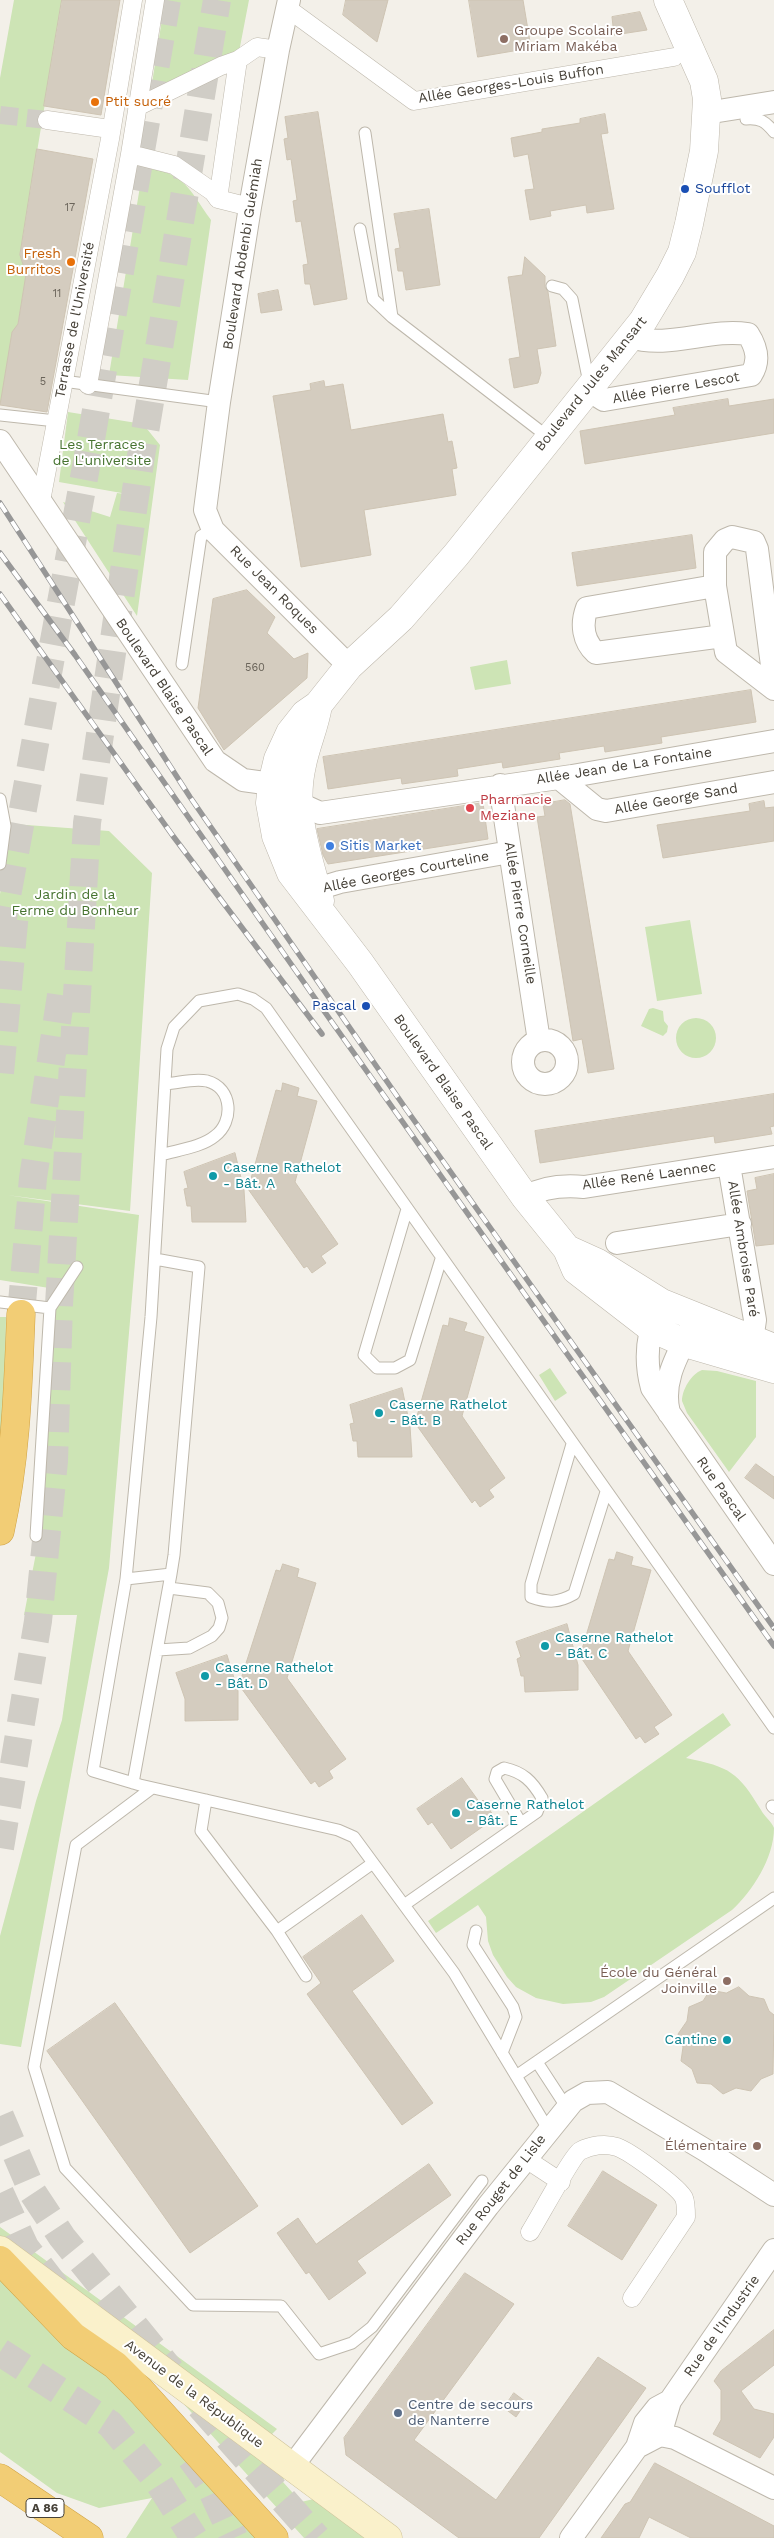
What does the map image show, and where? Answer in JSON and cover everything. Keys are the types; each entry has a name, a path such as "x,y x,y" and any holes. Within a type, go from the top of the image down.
{"highway":[{"path":"0,1531 8,1496 17,1426 11,1308"},
{"path":"0,2260 73,2336 115,2365 141,2391 274,2538"},
{"name":"A 86","path":"0,2478 89,2538"}],"main road":[{"name":"Avenue de la République","path":"0,2250 291,2468 388,2538"}],"street":[{"name":"Terrasse de l'Université","path":"41,501 110,134 133,0"},
{"name":"Terrasse de l'Université","path":"88,385 131,147 155,0"},
{"name":"Boulevard Jules Mansart","path":"272,784 278,759 290,733 305,714 318,705 349,666 401,618 432,583 630,337 657,299 682,252 704,151 706,113 704,82 668,0"},
{"name":"Boulevard Abdenbi Guémiah","path":"209,520 219,402 250,207 288,4"},
{"name":"Allée Georges-Louis Buffon","path":"288,4 414,101 674,57"},
{"path":"137,108 221,66 238,60 257,47 278,50"},
{"path":"218,199 238,60"},
{"path":"706,113 774,102"},
{"path":"47,120 110,134 131,147 174,165 213,192 218,199 250,207"},
{"name":"Allée Pierre Lescot","path":"589,389 604,400 751,375 757,365 756,345 748,334 733,331 670,341 642,341 630,337"},
{"name":"Boulevard Blaise Pascal","path":"0,441 214,761 243,780 272,784 270,803 276,836 291,873 318,901 525,1197 567,1249 576,1270 651,1328 685,1343 757,1350"},
{"name":"Rue Jean Roques","path":"209,520 349,666"},
{"path":"774,681 754,542 732,537 719,545 713,560 715,586 726,652 731,658 774,689"},
{"path":"715,586 587,608 583,620 588,645 596,653 723,636"},
{"name":"Boulevard Jules Mansart","path":"298,803 301,765 315,725 318,705"},
{"name":"Allée Jean de La Fontaine","path":"272,784 298,803 320,813 500,785 559,778 774,740"},
{"name":"Allée George Sand","path":"559,778 597,809 606,811 774,782"},
{"name":"Allée Pierre Corneille","path":"500,785 539,1041"},
{"name":"Boulevard Blaise Pascal","path":"298,803 303,841 318,901"},
{"name":"Allée Georges Courteline","path":"318,901 340,882 510,852"},
{"name":"Allée René Laennec","path":"525,1197 534,1192 552,1188 584,1187 774,1157"},
{"name":"Allée Ambroise Paré","path":"730,1165 755,1320 757,1350"},
{"path":"617,1243 740,1224"},
{"name":"Boulevard Blaise Pascal","path":"567,1249 598,1263 662,1303 696,1318 757,1350"},
{"name":"Rue Pascal","path":"662,1303 651,1328 648,1370 652,1388 774,1564"},
{"name":"Rue Pascal","path":"669,1414 665,1399 669,1374 696,1318"},
{"path":"757,1350 774,1369"},
{"name":"Rue Rouget de Lisle","path":"291,2468 548,2129 573,2100 587,2093 608,2092 705,2150 774,2195"},
{"path":"530,2232 561,2182 569,2164 579,2152 594,2146 606,2145 618,2148 671,2183 684,2198 686,2217 632,2298"},
{"path":"526,2159 561,2182"},
{"name":"Rue de l'Industrie","path":"637,2447 660,2435 670,2401 774,2250"},
{"name":"Rue de l'Industrie","path":"571,2538 637,2447 645,2423 657,2408 670,2401"},
{"path":"660,2435 675,2438 774,2488"}],"lane":[{"path":"746,119 758,118 774,132"},
{"path":"365,133 392,317"},
{"path":"360,229 373,300 392,317 548,437"},
{"path":"552,286 564,289 572,299 589,389"},
{"path":"64,382 219,402"},
{"path":"0,415 56,421"},
{"path":"182,664 201,536 209,520"},
{"path":"0,799 4,826 0,864"},
{"path":"548,2129 454,1973 354,1836 338,1830 152,1788 93,1771 126,1579 151,1318 167,1049 174,1027 187,1011 199,1001 238,994 253,999 266,1008 774,1728"},
{"path":"161,1155 206,1142 215,1136 226,1124 229,1109 224,1093 215,1084 199,1080 165,1084"},
{"path":"407,1209 364,1355 377,1368 395,1368 410,1360 441,1258"},
{"path":"133,1783 171,1574 199,1267 155,1259"},
{"path":"36,1536 50,1308 77,1267"},
{"path":"11,1308 50,1308"},
{"path":"572,1444 531,1584 531,1597 548,1603 563,1600 574,1594 606,1492"},
{"path":"126,1579 171,1574"},
{"path":"158,1650 189,1648 212,1636 219,1628 222,1618 218,1603 208,1593 169,1588"},
{"path":"404,1905 537,1812 542,1798 526,1776 516,1770 504,1768 497,1772 495,1779 521,1823"},
{"path":"152,1788 76,1845 34,2067 65,2168 193,2305 281,2306 319,2354 352,2343 372,2327 482,2181"},
{"path":"206,1800 201,1831 277,1931 306,1976"},
{"path":"277,1931 373,1863"},
{"path":"516,2076 774,1898"},
{"path":"476,1931 473,1945 513,2007 516,2017 502,2053"},
{"path":"537,2062 567,2108"}],"green space":[{"path":"14,0 62,0 20,255 27,274 0,405 0,78"},
{"path":"165,0 249,0 239,52 150,96"},
{"path":"143,168 168,173 184,183 211,220 188,380 109,375"},
{"name":"Les Terraces de L'universite","path":"68,412 143,424 160,445 137,616 63,502 110,517 117,493 133,495 59,482"},
{"path":"507,660 511,684 475,690 470,667"},
{"name":"Jardin de la Ferme du Bonheur","path":"13,824 109,831 152,873 130,1211 7,1195 139,1215 109,1568 21,2047 0,2044 0,1936 36,1801 62,1720 77,1615 24,1615 44,1512 53,1305 49,1288 0,1280 0,894"},
{"path":"690,920 702,994 657,1001 645,927"},
{"path":"653,1008 663,1011 664,1021 668,1026 667,1032 663,1036 641,1026 649,1009"},
{"path":"700,1018 707,1021 713,1027 716,1038 715,1046 707,1055 700,1058 692,1058 685,1055 677,1046 676,1034 679,1027 688,1019"},
{"path":"0,1317 6,1317 5,1410 0,1449"},
{"path":"550,1368 567,1393 555,1401 539,1375"},
{"path":"702,1370 717,1371 756,1381 756,1437 729,1472 687,1413 682,1401 688,1383 694,1375"},
{"path":"723,1713 731,1725 686,1758 723,1768 739,1779 774,1828 770,1851 761,1874 740,1903 732,1910 604,1997 591,2002 563,2004 536,1998 516,1987 493,1955 488,1941 486,1917 478,1905 436,1933 428,1921"},
{"path":"0,2227 277,2429 268,2438 0,2239"},
{"path":"0,2277 37,2319 63,2341 128,2383 269,2538 126,2538 152,2498 99,2508 57,2493 0,2452"},
{"path":"182,2402 285,2473 283,2482 301,2502 318,2498 372,2538 304,2538"}],"building":[{"path":"62,0 120,0 101,115 44,106"},
{"path":"346,0 388,0 377,42 343,15"},
{"path":"469,0 523,0 531,48 478,57"},
{"path":"640,12 647,30 614,35 612,17"},
{"path":"318,112 347,299 314,305 310,284 305,284 303,265 308,264 301,221 296,222 293,201 297,200 291,159 287,160 284,139 288,138 285,117"},
{"path":"605,114 608,133 601,134 614,209 587,213 586,205 550,211 551,216 530,220 525,190 534,189 528,154 514,157 511,138 542,132 542,129 580,123 580,119"},
{"path":"37,149 93,159 47,412 0,405 12,332 18,324 26,274 20,255"},
{"path":"429,209 440,285 406,290 403,271 398,271 395,249 400,248 394,214"},
{"path":"525,257 545,276 545,287 548,292 556,346 537,349 541,373 538,383 514,388 509,359 520,357 508,277 522,275"},
{"path":"278,290 282,310 261,313 258,294"},
{"path":"324,381 325,387 343,384 351,430 443,414 448,442 452,441 457,468 452,469 456,495 364,510 371,555 301,567 273,396 311,390 310,384"},
{"path":"728,399 729,406 774,399 774,433 585,464 580,431 675,415 673,408"},
{"path":"692,535 696,568 577,586 572,553"},
{"path":"247,590 275,617 267,633 294,659 308,653 307,678 224,750 198,708 213,599"},
{"path":"751,690 756,722 661,737 662,743 605,752 604,746 559,753 560,759 503,768 502,762 457,769 458,776 402,784 401,778 328,789 323,757"},
{"path":"565,800 570,804 614,1069 588,1073 582,1039 573,1041 537,817 545,816 543,804"},
{"path":"764,801 765,808 774,807 774,841 663,858 657,825 750,811 749,804"},
{"path":"483,803 488,839 328,864 323,855 317,829"},
{"name":"Caserne Rathelot - Bât. A","path":"283,1083 299,1088 297,1096 317,1101 295,1182 338,1244 321,1256 326,1263 312,1273 307,1266 304,1268 248,1189 276,1090 281,1091"},
{"path":"774,1094 774,1126 770,1127 772,1134 715,1143 714,1136 540,1163 535,1131"},
{"path":"235,1153 244,1190 246,1222 192,1222 191,1206 187,1206 184,1189 188,1188 184,1172"},
{"path":"774,1174 774,1244 756,1246 747,1191 757,1189 755,1178"},
{"name":"Caserne Rathelot - Bât. B","path":"450,1318 467,1323 464,1331 484,1337 462,1416 505,1478 489,1490 494,1497 480,1507 475,1500 472,1503 415,1423 443,1325 448,1326"},
{"path":"402,1388 410,1426 412,1457 358,1457 357,1441 353,1441 350,1424 354,1423 350,1405"},
{"path":"756,1464 774,1477 774,1499 745,1478"},
{"name":"Caserne Rathelot - Bât. C","path":"617,1552 633,1557 631,1565 651,1570 628,1651 672,1715 654,1727 659,1734 645,1743 640,1736 636,1739 580,1656 609,1559 614,1560"},
{"name":"Caserne Rathelot - Bât. D","path":"283,1564 299,1569 297,1577 316,1583 287,1678 346,1759 329,1771 333,1778 319,1787 315,1781 311,1784 239,1685 276,1570 280,1571"},
{"path":"567,1624 578,1665 578,1690 525,1692 524,1676 521,1676 517,1659 521,1657 516,1642"},
{"path":"227,1655 238,1691 238,1720 185,1721 185,1699 176,1673"},
{"name":"Caserne Rathelot - Bât. E","path":"462,1778 480,1803 483,1800 495,1818 451,1849 432,1822 428,1825 417,1809"},
{"path":"362,1915 394,1961 352,1991 433,2103 402,2125 307,1994 321,1983 303,1957"},
{"name":"Cantine","path":"739,1987 749,1996 764,1999 769,2011 774,2015 773,2074 761,2079 751,2091 736,2088 723,2094 711,2084 697,2083 692,2069 681,2061 683,2047 678,2034 687,2021 689,2007 703,2001 710,1990 726,1993"},
{"path":"115,2003 258,2206 190,2253 47,2051"},
{"path":"429,2164 451,2195 357,2261 366,2273 329,2300 309,2272 306,2274 277,2233 298,2218 316,2244"},
{"path":"603,2171 657,2205 622,2260 568,2226"},
{"name":"Centre de secours de Nanterre","path":"465,2273 514,2304 414,2440 496,2500 598,2357 646,2388 539,2538 459,2538 346,2455 344,2438"},
{"path":"774,2330 774,2365 741,2391 754,2409 774,2414 774,2437 760,2458 713,2434 721,2420 721,2390 714,2381 721,2371"},
{"path":"514,2393 526,2402 516,2417 504,2408"},
{"path":"655,2463 774,2526 774,2538 691,2538 649,2517 639,2538 601,2538 625,2504 630,2502"}],"tunnel":[{"path":"0,934 90,445 167,0"},
{"path":"0,1848 38,1621 54,1461 59,1305 87,823 141,456 217,0"},
{"path":"0,115 47,120"},
{"path":"0,1073 15,912"},
{"path":"21,1314 33,1178 61,995"},
{"path":"0,2116 33,2193 62,2237 171,2371"},
{"path":"0,2193 25,2247 56,2287"},
{"path":"0,2352 110,2424 159,2483 194,2538"},
{"path":"200,2406 317,2538"},
{"path":"191,2458 207,2480 234,2538"}],"railway":[{"path":"0,503 190,797 406,1109 774,1628"},
{"path":"0,553 75,655 312,994 774,1646"},
{"path":"0,594 173,836 322,1034"}],"place":[{"name":"Groupe Scolaire Miriam Makéba","path":"504,39"},
{"name":"Ptit sucré","path":"95,102"},
{"name":"Soufflot","path":"685,189"},
{"name":"Fresh Burritos","path":"71,262"},
{"name":"Pharmacie Meziane","path":"470,808"},
{"name":"Sitis Market","path":"330,846"},
{"name":"Pascal","path":"366,1006"},
{"name":"Caserne Rathelot - Bât. A","path":"213,1176"},
{"name":"Caserne Rathelot - Bât. B","path":"379,1413"},
{"name":"Caserne Rathelot - Bât. C","path":"545,1646"},
{"name":"Caserne Rathelot - Bât. D","path":"205,1676"},
{"name":"Caserne Rathelot - Bât. E","path":"456,1813"},
{"name":"École du Général Joinville","path":"727,1981"},
{"name":"Cantine","path":"727,2040"},
{"name":"Élémentaire","path":"757,2146"},
{"name":"Centre de secours de Nanterre","path":"398,2413"}]}
